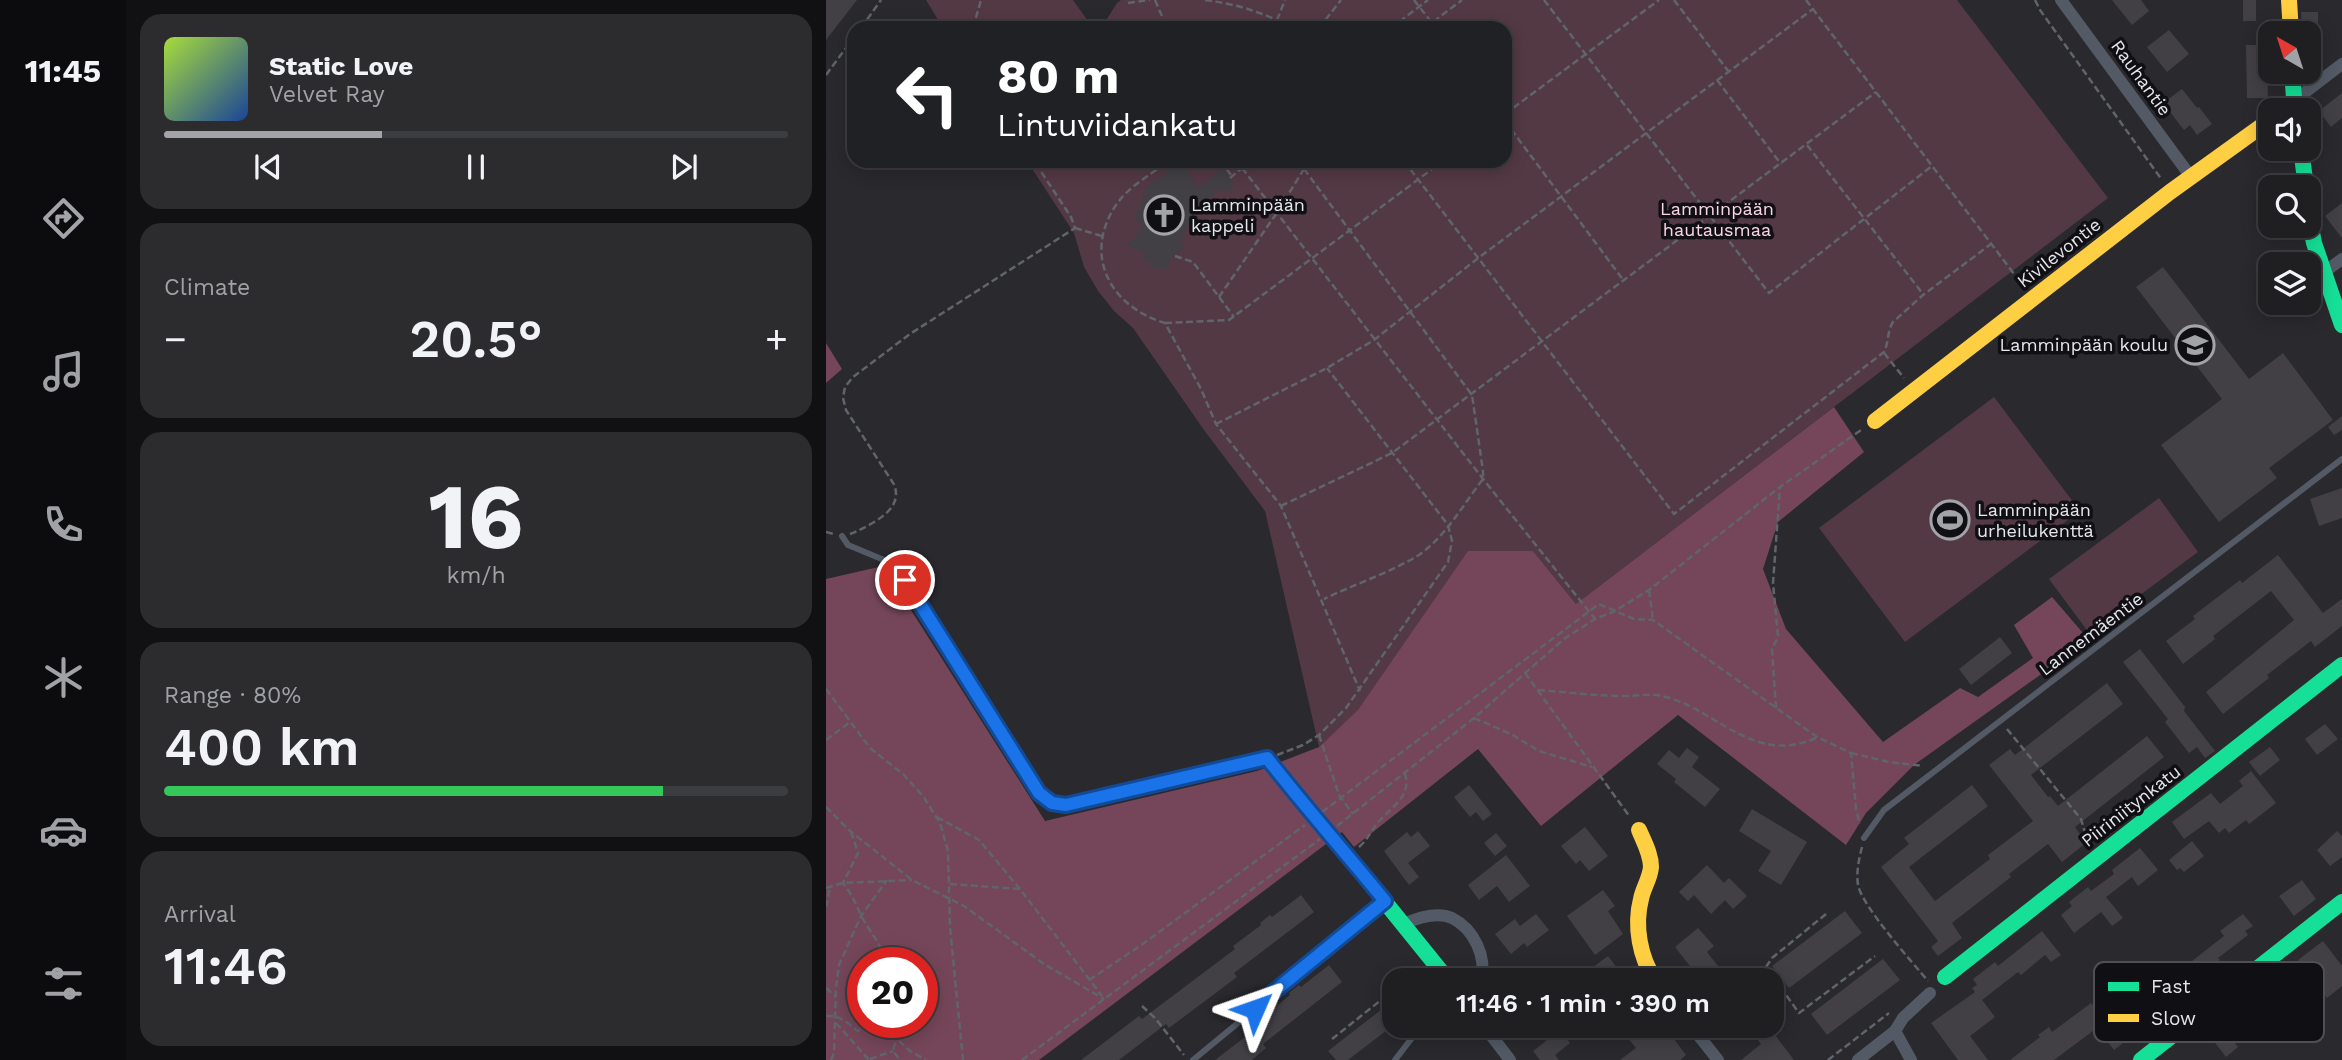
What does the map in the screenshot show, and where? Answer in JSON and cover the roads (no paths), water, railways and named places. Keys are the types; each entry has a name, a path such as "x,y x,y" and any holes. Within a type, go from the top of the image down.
{"street":[{"name":"Rauhantie","path":"2061,0 2191,177"},
{"path":"2290,0 2291,21"},
{"path":"2301,98 2342,64"},
{"name":"Kivilevontie","path":"1875,421 2170,192 2258,129"},
{"path":"2313,238 2342,325"},
{"path":"2323,273 2342,259"},
{"name":"Piiriniitynkatu","path":"1858,1060 1895,1031 1903,1018 1935,984 2342,665"},
{"path":"1639,830 1651,862 1650,877 1640,901 1640,941 1644,961 1648,968"},
{"path":"1345,852 1438,968"},
{"path":"2267,962 2341,905"},
{"path":"1403,924 1427,916 1450,917 1463,927 1478,946 1482,968"},
{"path":"1895,1031 1911,1060"},
{"path":"1493,1038 1510,1060"},
{"path":"1701,1038 1718,1060"},
{"path":"2141,1060 2164,1042"}],"lane":[{"name":"Lannemäentie","path":"1864,838 1884,810 2342,459"},
{"path":"842,536 848,545 884,560 905,580 1039,793 1052,803 1066,805 1267,758 1314,818 1345,852"},
{"path":"1193,1060 1385,901"},
{"path":"1254,1023 1255,1009"},
{"path":"1395,1060 1412,1038"}],"place":[{"name":"Lamminpään kappeli","path":"1164,215"},
{"name":"Lamminpään koulu","path":"2195,345"},
{"name":"Lamminpään urheilukenttä","path":"1950,520"}],"park label":[{"name":"Lamminpään hautausmaa","path":"1717,220"}]}
